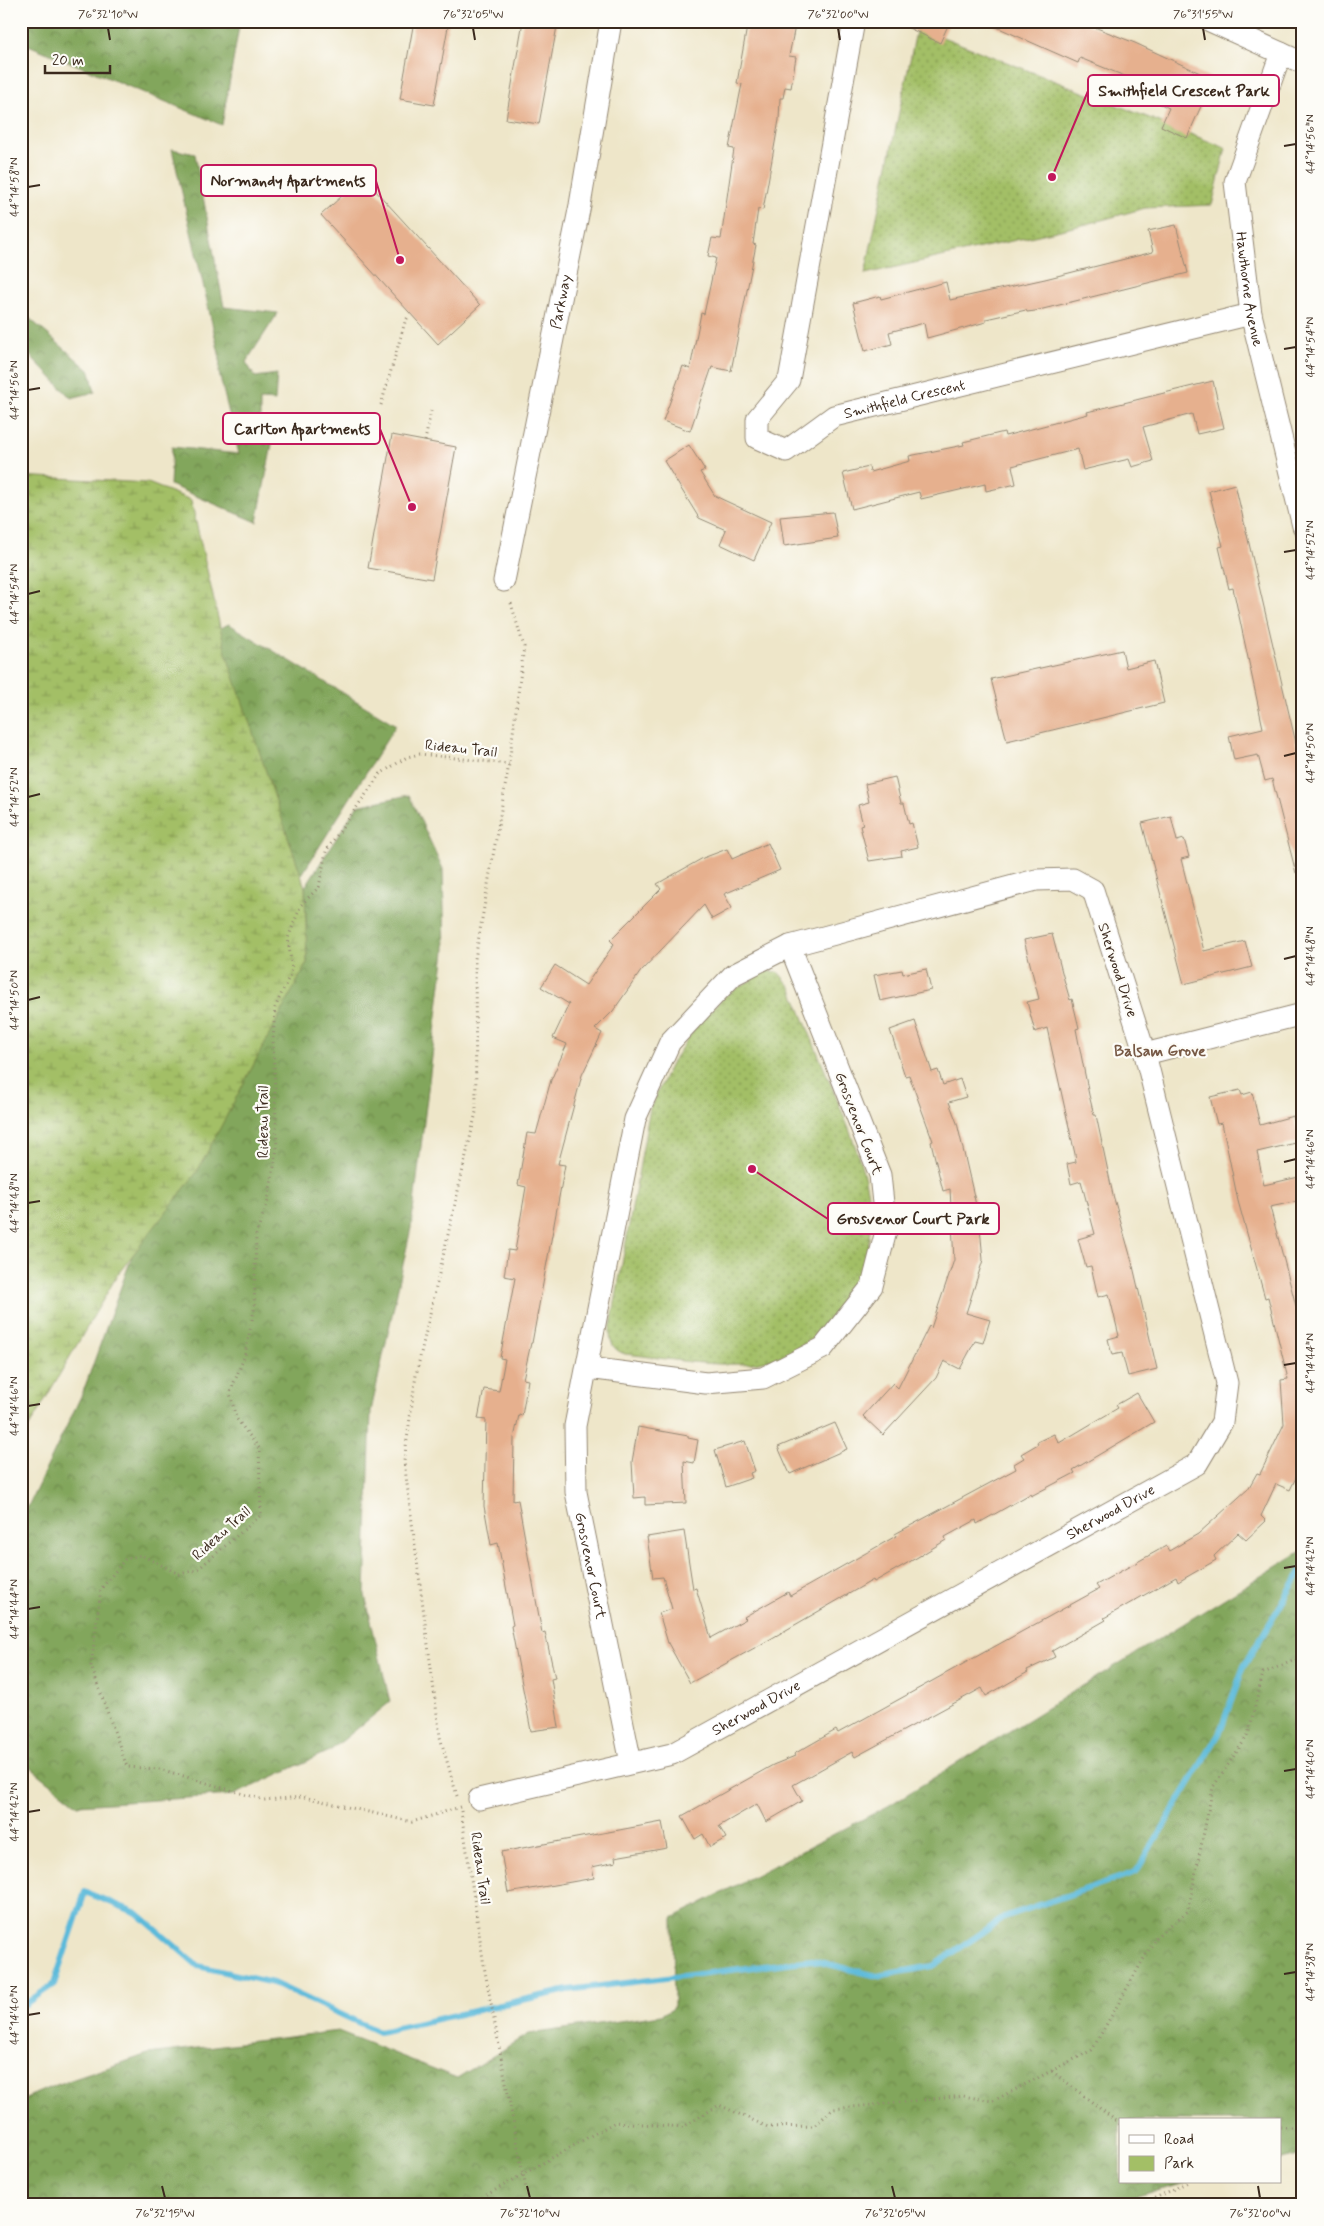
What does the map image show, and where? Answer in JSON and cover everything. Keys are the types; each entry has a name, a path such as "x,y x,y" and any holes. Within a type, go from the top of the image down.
{"street":[{"name":"Parkway","path":"504,581 580,205 611,21"},
{"name":"Smithfield Crescent","path":"854,21 788,380 757,419 757,438 786,451 834,416 1251,314"},
{"path":"1210,21 1303,63"},
{"name":"Hawthorne Avenue","path":"1281,53 1236,182 1251,314 1303,526"},
{"name":"Grosvenor Court","path":"631,1763 576,1492 575,1426 588,1368 635,1119 670,1042 733,975 790,946 1036,880 1074,879 1093,890"},
{"name":"Sherwood Drive","path":"470,1803 672,1754 1196,1464 1222,1422 1227,1383 1145,1054 1093,890"},
{"name":"Grosvenor Court","path":"588,1368 706,1383 763,1378 823,1348 872,1286 886,1231 880,1175 790,946"},
{"path":"1145,1054 1303,1014"}],"path":[{"path":"381,404 404,322 408,317"},
{"path":"424,441 431,411"},
{"name":"Rideau Trail","path":"504,581 524,647 509,764 420,754 407,757 380,774 326,851 319,886 301,905 288,938 292,970 275,1008 274,1090 277,1149 268,1201 256,1235 254,1310 245,1355 230,1393 236,1418 259,1448 261,1515 197,1570 179,1574 141,1555 125,1559 101,1589 91,1666 127,1767 160,1769 264,1800 304,1797 412,1822 470,1803 484,1966 529,2205"},
{"path":"470,1803 440,1737 404,1460 416,1375 476,1112 476,959 509,764"},
{"path":"469,2205 615,2122 683,2127 719,2105 768,2127 814,2126 833,2109 963,2096 993,2101 1092,2050 1156,1937 1188,1911 1212,1787 1248,1735 1263,1673 1303,1657"},
{"path":"1052,2071 1119,2123"},
{"path":"1282,2127 1303,2127"},
{"path":"1140,2205 1184,2184"}],"green space":[{"path":"21,21 240,21 222,125 21,42"},
{"path":"917,27 1226,148 1212,205 1145,208 1087,224 865,274"},
{"path":"172,149 195,154 224,307 278,313 246,362 255,377 277,374 275,401 260,400 260,429 274,434 257,522 170,485 172,447 239,454 219,373 220,358"},
{"path":"21,311 90,371 95,392 71,398 21,346"},
{"path":"21,476 148,483 191,500 226,653 305,887 307,963 197,1172 118,1274 21,1441"},
{"path":"229,624 396,725 262,938 189,643"},
{"path":"409,795 443,869 445,951 411,1228 371,1411 365,1595 390,1702 331,1750 234,1795 78,1805 21,1760 21,1521 83,1392 136,1245 307,963 305,887 357,806"},
{"path":"766,971 778,972 791,987 855,1146 868,1199 870,1226 867,1252 858,1280 843,1307 828,1325 799,1348 776,1358 748,1363 714,1364 625,1354 613,1345 610,1331 650,1108 671,1064 698,1023 726,995"},
{"path":"1303,1550 1303,2155 1282,2160 1282,2118 1119,2118 1119,2184 1183,2184 1101,2205 21,2205 21,2100 53,2086 148,2054 338,2031 457,2078 529,2034 661,2015 674,2007 673,1918 888,1806"}],"building":[{"path":"414,21 449,21 434,105 400,99"},
{"path":"523,21 558,21 539,124 506,119"},
{"path":"748,21 796,21 789,56 796,57 791,88 785,87 783,98 780,98 779,120 763,210 758,209 753,244 756,245 731,371 712,367 690,431 663,421 683,366 690,369 701,313 704,314 716,258 708,256 712,238 721,239 734,149 729,148 742,84 737,83"},
{"path":"894,21 950,21 940,43"},
{"path":"983,21 1079,21 1135,43 1213,79 1187,138 1161,126 1169,108 1138,93 1140,87 1130,83 1132,79 1080,58 1078,63"},
{"path":"363,177 480,305 438,344 321,215"},
{"path":"1176,225 1188,273 1035,311 1027,312 1026,310 986,319 986,322 927,338 924,323 889,332 892,344 865,351 853,303 880,296 881,299 946,282 950,300 1045,279 1153,252 1148,231"},
{"path":"1213,381 1224,428 1197,434 1192,414 1143,427 1153,461 1132,467 1129,459 1083,470 1078,449 1012,466 1016,484 986,491 985,484 921,499 919,492 852,509 843,473 869,467 870,472 910,461 909,456 964,445 963,442 1004,432 1005,436 1088,414 1087,412"},
{"path":"392,435 456,447 432,579 368,568"},
{"path":"689,445 705,470 700,472 715,496 771,522 754,560 720,544 726,530 699,518 664,461"},
{"path":"1235,484 1303,773 1303,872 1296,873 1272,779 1265,781 1258,755 1234,760 1229,736 1263,728 1233,588 1229,589 1219,547 1223,546 1209,491"},
{"path":"833,512 838,538 784,546 780,517"},
{"path":"1122,650 1126,668 1154,661 1164,703 1007,741 991,679"},
{"path":"895,777 901,803 904,803 909,824 912,823 918,847 901,851 902,856 869,861 860,826 863,825 858,805 869,802 865,784"},
{"path":"1171,816 1177,841 1184,839 1189,857 1181,859 1204,951 1245,941 1252,967 1184,984 1142,823"},
{"path":"768,843 780,870 724,894 732,908 712,919 704,905 641,971 613,1011 595,1029 602,1033 582,1075 558,1164 565,1165 532,1343 523,1379 528,1380 522,1416 519,1415 514,1438 513,1501 518,1500 542,1633 545,1632 555,1678 551,1679 559,1727 531,1731 511,1626 513,1625 498,1543 491,1545 484,1506 486,1420 478,1419 484,1389 499,1391 505,1359 500,1358 515,1278 504,1276 508,1250 515,1251 526,1187 518,1185 527,1133 536,1134 551,1080 567,1044 553,1038 569,1004 541,987 555,965 586,985 614,944 610,940 661,889 657,884 703,858 727,849 732,859"},
{"path":"1052,934 1079,1028 1076,1029 1089,1095 1094,1115 1096,1115 1113,1195 1132,1262 1157,1369 1128,1376 1122,1353 1112,1355 1108,1339 1119,1336 1109,1294 1098,1297 1091,1266 1086,1267 1078,1239 1095,1234 1081,1181 1071,1184 1067,1164 1076,1162 1075,1154 1047,1028 1035,1032 1027,1002 1039,999 1024,940"},
{"path":"926,969 931,990 880,1001 874,975 902,970 903,974"},
{"path":"915,1021 932,1072 938,1070 943,1085 960,1079 966,1097 949,1102 957,1123 976,1205 978,1205 983,1260 966,1313 990,1320 983,1343 975,1341 960,1369 944,1361 936,1378 883,1435 863,1416 893,1383 898,1388 929,1326 931,1328 954,1260 950,1189 943,1191 931,1142 933,1141 909,1075 905,1076 890,1030"},
{"path":"1240,1090 1242,1095 1252,1092 1260,1125 1293,1116 1300,1142 1257,1152 1264,1185 1303,1176 1303,1200 1270,1207 1296,1306 1303,1304 1303,1463 1290,1490 1276,1484 1261,1516 1266,1521 1246,1540 1238,1533 1214,1556 1216,1560 1178,1582 1176,1577 1104,1618 1106,1620 1052,1651 1055,1657 1027,1670 1028,1672 986,1696 982,1688 855,1757 852,1752 793,1785 802,1801 766,1822 757,1804 719,1826 726,1838 710,1847 703,1834 695,1839 682,1816 773,1765 795,1756 794,1754 836,1730 838,1733 1099,1589 1096,1585 1166,1546 1169,1551 1198,1534 1248,1489 1257,1473 1260,1474 1284,1424 1281,1380 1288,1379 1268,1297 1265,1298 1238,1201 1222,1123 1217,1124 1210,1097"},
{"path":"1137,1393 1154,1422 1073,1470 1075,1473 1031,1496 1030,1494 977,1524 976,1520 945,1537 946,1540 918,1557 874,1582 873,1580 690,1683 668,1643 659,1613 672,1609 663,1577 653,1578 647,1537 684,1531 693,1589 696,1588 711,1638 746,1619 744,1617 788,1592 790,1596 896,1536 895,1534 1016,1469 1014,1464 1024,1458 1021,1454 1038,1444 1037,1442 1054,1434 1059,1443 1118,1408 1116,1405"},
{"path":"835,1423 847,1449 790,1474 778,1447"},
{"path":"638,1427 688,1436 688,1438 698,1440 694,1463 684,1461 686,1503 645,1505 645,1497 634,1498 632,1462"},
{"path":"745,1441 755,1471 750,1473 752,1478 726,1487 715,1450"},
{"path":"662,1822 667,1848 615,1857 616,1862 592,1867 594,1878 508,1893 501,1852"}],"waterway":[{"path":"21,2007 54,1984 85,1892 137,1913 198,1966 273,1983 379,2032 568,1990 812,1960 877,1976 933,1966 1007,1916 1136,1872 1219,1734 1244,1666 1303,1568"}],"place":[{"name":"Smithfield Crescent Park","path":"1052,177"},
{"name":"Normandy Apartments","path":"400,260"},
{"name":"Carlton Apartments","path":"412,507"},
{"name":"Grosvenor Court Park","path":"752,1169"}],"district":[{"name":"Balsam Grove","path":"1160,1050"}]}
